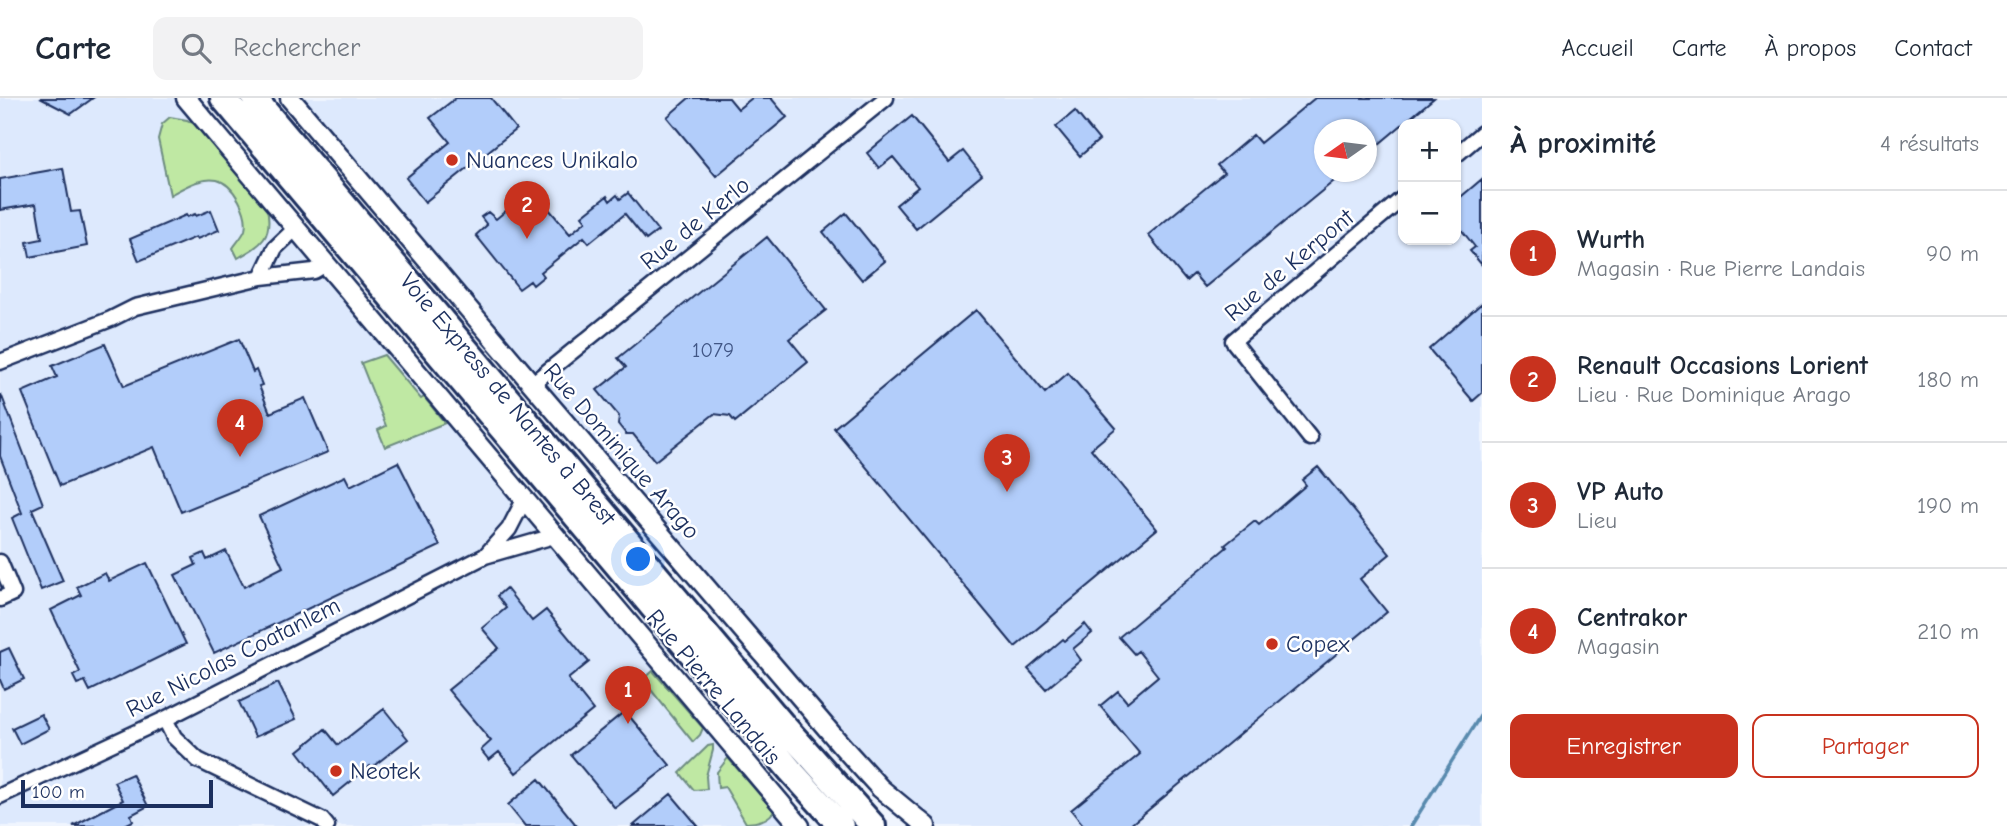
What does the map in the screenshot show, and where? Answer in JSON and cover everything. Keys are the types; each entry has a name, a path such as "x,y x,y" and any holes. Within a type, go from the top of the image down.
{"highway":[{"name":"Voie Express de Nantes à Brest","path":"223,98 782,760 841,826"},
{"name":"Voie Express de Nantes à Brest","path":"254,98 781,723 873,826"}],"street":[{"name":"Rue Pierre Landais","path":"186,98 800,826"},
{"name":"Rue Dominique Arago","path":"290,98 842,746 880,788 926,826"},
{"name":"Rue de Kerlo","path":"532,384 886,98"},
{"path":"1461,151 1482,133"},
{"name":"Rue de Kerpont","path":"1310,438 1233,341 1398,202"},
{"path":"261,277 275,248 296,228"},
{"path":"0,362 135,307 261,277 314,271 326,264"},
{"name":"Rue Nicolas Coatanlem","path":"485,556 509,529 524,500"},
{"name":"Rue Nicolas Coatanlem","path":"0,796 165,719 485,556 554,536"},
{"path":"0,562 13,593 0,599"},
{"path":"165,719 174,737 198,760 322,820 327,826"}],"shaded area":[{"path":"0,98 186,98 800,826 0,826"},
{"path":"290,98 1482,98 1482,826 926,826 911,814"}],"green space":[{"path":"170,117 194,124 267,208 268,226 264,239 238,258 233,248 244,232 246,223 239,201 229,187 217,180 205,180 170,195 158,139 162,124"},
{"path":"384,355 445,423 385,447 378,430 386,426 361,363"},
{"path":"653,671 703,728 693,742 643,680"},
{"path":"713,745 706,776 707,789 694,790 680,773 708,746"},
{"path":"728,758 774,811 768,817 758,822 746,823 725,787 718,788 717,772"}],"building":[{"path":"40,98 93,98 71,114"},
{"name":"Nuances Unikalo","path":"456,98 491,98 516,129 425,202 406,178 450,142 430,118"},
{"path":"689,98 729,98 738,109 752,98 771,98 787,117 716,176 667,117"},
{"path":"1315,98 1434,98 1409,119 1398,119 1398,128 1377,146 1377,119 1314,119 1314,182 1333,182 1205,287 1194,274 1186,281 1148,235 1224,173 1217,165 1253,135 1260,143"},
{"path":"1075,111 1099,140 1080,156 1056,127"},
{"path":"912,116 949,162 963,151 982,175 916,229 896,205 918,187 893,157 879,168 867,153"},
{"path":"63,168 71,212 80,211 87,246 30,257 27,242 42,239 36,204 0,210 0,179"},
{"path":"1482,179 1482,265 1470,251 1475,247 1461,229 1461,197"},
{"path":"532,189 570,234 586,221 582,216 607,196 610,201 617,195 620,199 628,193 658,231 646,240 625,214 589,243 584,237 541,272 544,276 533,285 530,281 519,289 476,235 487,225 481,217 488,212 496,219"},
{"path":"211,210 219,230 139,261 130,239 186,215 196,216"},
{"path":"846,213 885,261 862,280 823,232"},
{"path":"767,237 826,310 789,339 808,362 735,422 730,416 714,414 655,461 633,434 626,434 618,424 619,416 597,390 626,367 618,358"},
{"path":"1482,303 1482,393 1473,401 1429,349"},
{"path":"976,310 1045,393 1068,373 1116,428 1091,449 1157,529 1015,647 834,428"},
{"path":"239,339 253,372 256,370 262,385 259,386 270,413 305,398 328,452 181,512 154,447 60,486 22,392 57,377 52,366 105,344 124,386"},
{"path":"1,394 43,504 32,509 63,581 41,590 12,518 22,513 0,456"},
{"path":"398,462 440,546 214,653 175,575 196,565 193,558 204,553 207,560 226,551 244,587 283,567 259,516 345,476 350,486"},
{"name":"Copex","path":"1318,467 1390,554 1360,579 1387,612 1129,826 1084,826 1071,810 1140,754 1100,706 1118,691 1127,702 1158,676 1138,651 1134,654 1119,637 1227,547 1225,545 1255,521 1259,525 1306,485 1302,480"},
{"path":"147,563 186,644 90,691 85,681 77,684 73,676 80,672 51,610 81,595 77,587 105,573 109,581"},
{"path":"506,588 532,621 546,610 589,662 568,679 593,710 516,773 499,752 489,760 481,750 491,741 448,690 499,648 482,628 506,608 497,596"},
{"path":"1085,624 1092,633 1073,649 1081,660 1046,689 1028,669"},
{"path":"9,648 24,679 4,689 0,680 0,652"},
{"path":"278,683 296,719 255,737 239,702"},
{"path":"384,709 408,739 333,796 298,751 325,729 338,745"},
{"path":"625,711 670,765 615,808 571,755"},
{"path":"41,714 49,729 20,744 12,728"},
{"path":"132,774 148,806 131,815 133,821 123,826 73,826 123,800 114,782"},
{"path":"539,779 577,826 525,826 508,805"},
{"path":"671,794 698,826 633,826"}],"waterway":[{"path":"1411,826 1482,713"}],"place":[{"name":"Nuances Unikalo","path":"452,160"},
{"name":"Renault Occasions Lorient","path":"527,239"},
{"name":"Centrakor","path":"240,457"},
{"name":"VP Auto","path":"1007,492"},
{"name":"Copex","path":"1272,644"},
{"name":"Wurth","path":"628,724"},
{"name":"Neotek","path":"336,771"}]}
